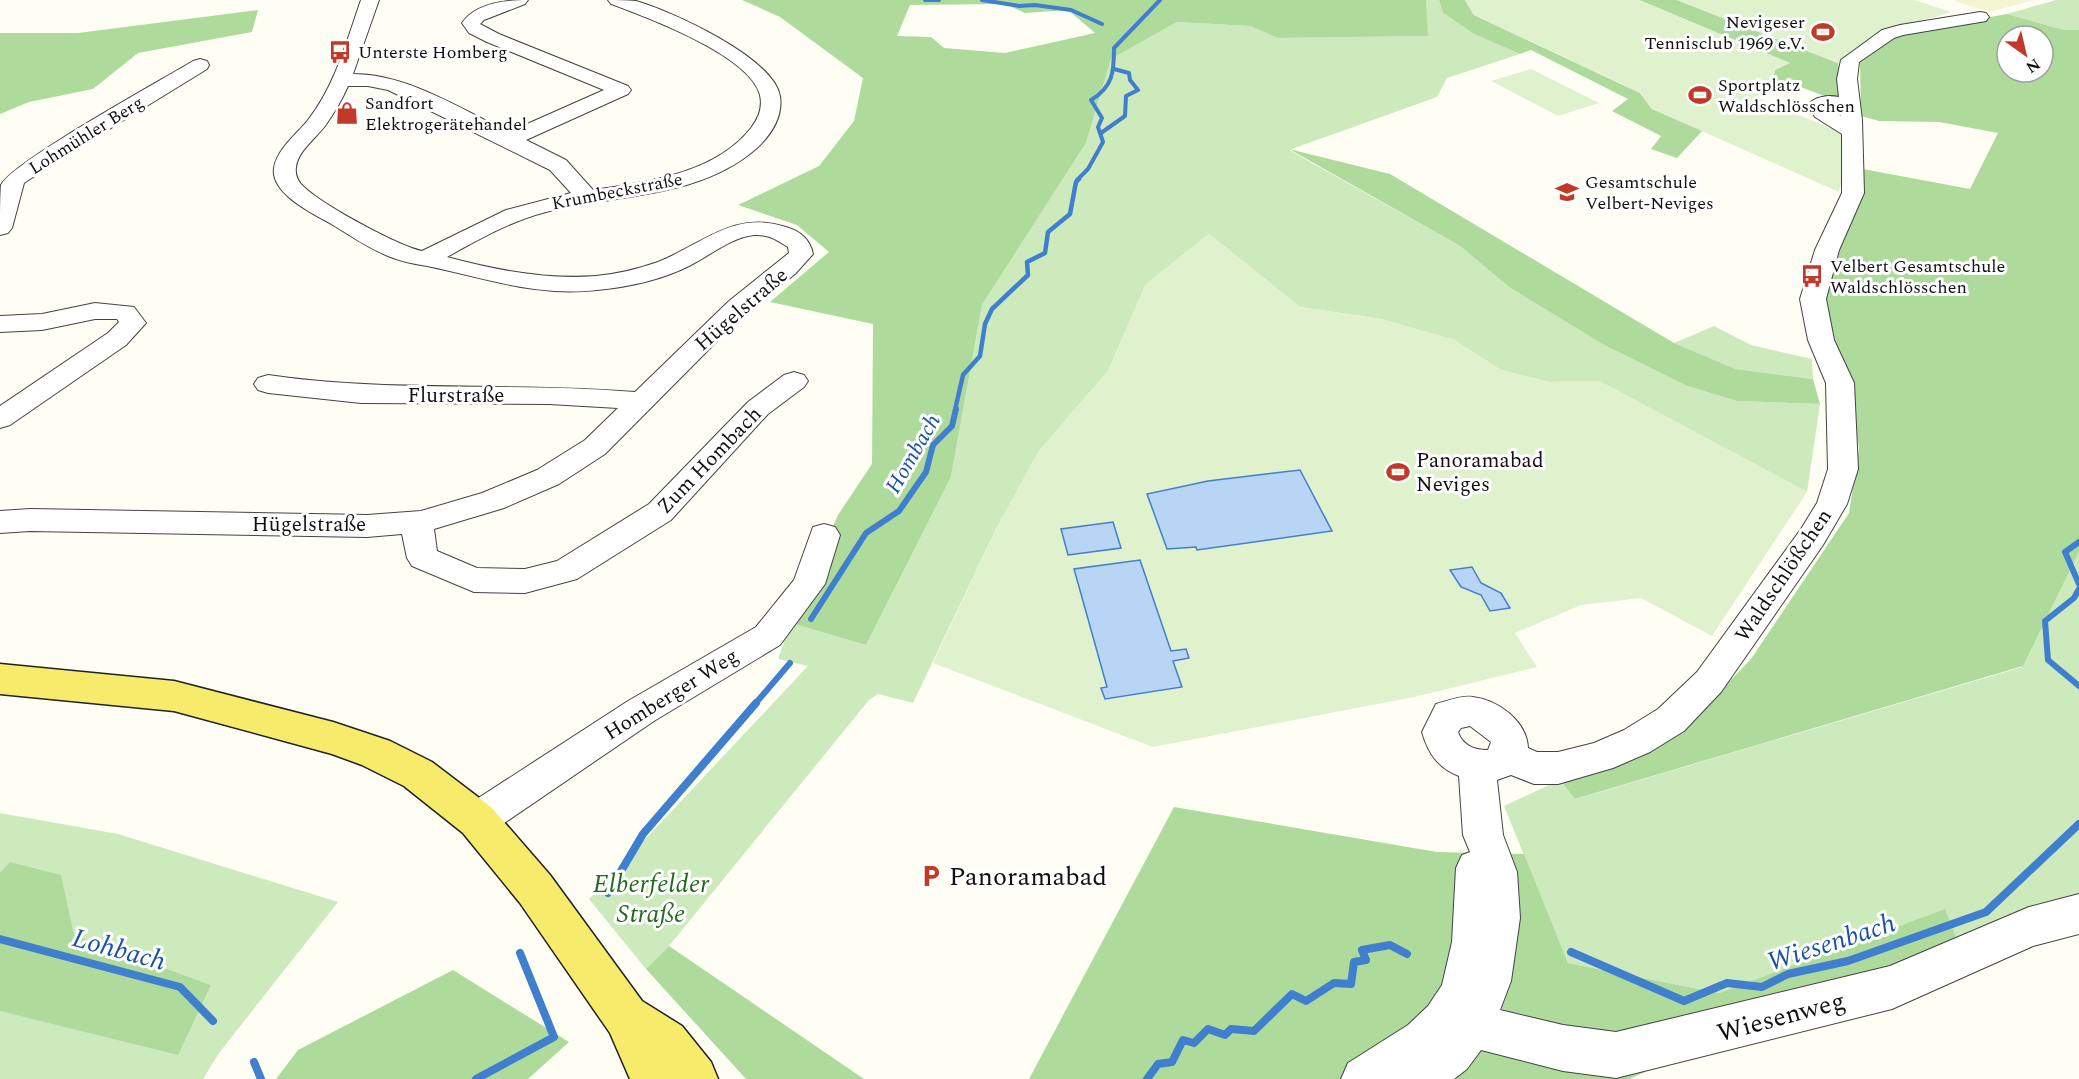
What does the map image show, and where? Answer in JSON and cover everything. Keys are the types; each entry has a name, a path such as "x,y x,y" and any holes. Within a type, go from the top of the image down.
{"main road":[{"path":"0,679 174,696 333,738 376,753 418,774 477,820 535,889 626,1017 644,1058 660,1079"},
{"path":"626,1017 665,1043 694,1079"}],"street":[{"name":"Hügelstraße","path":"0,522 30,520 367,526 421,522 493,501 548,477 595,447 751,295 788,269 801,254 799,244 777,230 764,226 732,233 677,263 644,274 593,283 520,280 477,273 397,252 325,212 289,187 285,178 288,159 318,121 341,80 370,0"},
{"path":"509,140 621,90 493,38 475,29 471,23 478,16 519,0"},
{"name":"Krumbeckstraße","path":"425,259 486,226 544,205 639,190 686,177 738,153 759,135 772,116 771,92 754,71 734,54 660,15 616,0"},
{"name":"Waldschlößchen","path":"1462,1019 1489,981 1499,918 1497,872 1483,835 1492,761 1534,768 1558,768 1600,757 1636,741 1671,720 1709,682 1812,537 1832,504 1843,469 1840,383 1821,340 1813,299 1827,250 1853,193 1854,170 1847,79 1850,60 1881,39 1900,30 1980,17"},
{"name":"Lohmühler Berg","path":"0,228 10,188 16,179 200,64"},
{"path":"341,80 368,80 394,85 558,165 588,198"},
{"path":"0,324 42,322 95,311 125,312 133,323 117,339 0,419"},
{"name":"Zum Hombach","path":"421,522 417,532 423,558 474,580 525,581 566,571 660,512 759,408 794,381"},
{"name":"Flurstraße","path":"268,384 294,389 387,395 594,396 643,401"},
{"name":"Homberger Weg","path":"477,820 641,711 768,636 809,584 824,535"},
{"name":"Wiesenweg","path":"1462,1019 1563,1048 1616,1055 1892,987 2028,927 2079,914"},
{"path":"1364,1079 1462,1019"},
{"path":"1418,1079 1452,1053 1462,1019"}],"green space":[{"path":"742,0 1426,0 1428,36 1278,38 1250,26 1177,22 1111,59 1086,143 982,305 951,477 866,645 791,623 838,515 872,464 873,324 770,302 829,252 797,225 738,205 819,166 854,121 863,78 780,17","holes":["1005,4 1025,13 1068,10 1095,33 1005,53 944,48 931,37 897,36 910,5"]},
{"name":"Elberfelder Straße","path":"1426,0 1439,0 1443,13 1474,34 1520,54 1447,78 1437,97 1289,150 1460,246 1509,287 1604,345 1687,386 1737,401 1820,404 1807,492 1599,381 1548,382 1501,370 1454,340 1381,319 1300,307 1209,234 1146,284 1108,371 1039,451 995,531 913,703 878,694 869,700 669,946 646,969 589,899 808,666 778,659 791,623 866,645 951,477 982,305 1086,143 1111,59 1177,22 1250,26 1278,38 1427,36"},
{"path":"1439,0 1465,0 1474,15 1640,93 1652,109 1703,130 1677,158 1651,149 1661,136 1612,111 1628,99 1531,50 1520,54 1474,34 1443,13"},
{"name":"Sportplatz Waldschlösschen","path":"1465,0 1639,0 1790,63 1775,70 1769,91 1755,97 1845,134 1845,164 1839,192 1652,109 1640,93 1474,15"},
{"path":"1639,0 1677,0 1838,63 1843,103 1798,86 1778,94 1769,91 1775,70 1789,63"},
{"name":"Nevigeser Tennisclub 1969 e.V.","path":"1677,0 1914,0 1951,12 1877,37 1863,44 1838,63"},
{"path":"1952,0 2035,0 1989,12"},
{"path":"2056,0 2079,0 2079,30 2064,30 2055,27 2055,24 2043,24 2007,14"},
{"path":"258,10 252,32 138,53 93,89 29,102 0,114 0,33 78,33"},
{"path":"2007,14 2043,24 1995,24 1995,84 2055,84 2055,27 2079,30 2079,552 2023,666 1575,799 1560,780 1684,729 1751,659 1849,513 1859,448 1848,377 1825,311 1832,263 1863,196 1863,169 1970,189 1998,133 1939,122 1879,121 1861,116 1860,62 1891,37 1904,32"},
{"path":"1531,69 1599,103 1558,116 1491,81"},
{"path":"1289,149 1390,174 1674,343 1736,369 1813,379 1820,404 1737,401 1687,386 1604,345 1509,287 1460,246"},
{"name":"Panoramabad Neviges","path":"1209,234 1300,307 1381,319 1454,340 1501,370 1548,382 1599,381 1807,492 1712,636 1641,598 1581,605 1515,633 1537,667 1414,697 1153,747 933,663 995,531 1039,451 1108,371 1146,284"},
{"path":"1714,326 1751,345 1812,359 1813,379 1736,369 1674,343"},
{"path":"2079,552 2079,900 1960,948 1944,910 1719,993 1568,963 1504,806 1560,780 1576,799 2022,667"},
{"path":"1174,807 1437,852 1524,854 1568,963 1719,993 1945,909 1960,948 1738,1028 1630,1079 1029,1079"},
{"path":"0,813 118,834 338,902 219,1053 203,1079 0,1079 0,1011 62,1025 211,985 73,935 0,873"},
{"path":"10,862 61,875 74,935 211,985 178,1055 0,1011 0,873"},
{"path":"669,946 864,1079 746,1079 646,969"},
{"path":"453,970 569,1042 528,1079 276,1079 298,1050"}],"water":[{"path":"1300,470 1332,531 1197,550 1196,547 1167,549 1147,494 1208,481"},
{"path":"1113,522 1121,548 1068,555 1061,529"},
{"path":"1140,560 1171,651 1186,649 1189,658 1173,661 1182,687 1105,699 1101,688 1107,687 1074,569"},
{"path":"1472,567 1481,583 1501,593 1510,608 1490,611 1481,595 1461,587 1450,570"}],"waterway":[{"path":"925,0 939,0"},
{"path":"982,0 1019,6 1035,5 1071,10 1102,24"},
{"name":"Hombach","path":"1077,180 1088,169 1103,142 1098,127 1102,118 1091,100 1104,90 1111,78 1114,48 1160,0"},
{"path":"1101,133 1125,116 1126,96 1138,90 1130,80 1129,73 1114,69"},
{"name":"Hombach","path":"955,410 963,375 980,356 985,324 992,309 1028,275 1027,262 1045,253 1048,232 1070,214 1076,182 1079,179"},
{"name":"Hombach","path":"811,619 866,533 899,511 926,472 933,445 952,426 956,409"},
{"name":"Wiesenbach","path":"2079,542 2065,552 2079,584"},
{"name":"Wiesenbach","path":"2079,589 2074,598 2045,621 2048,660 2079,686"},
{"name":"Hombach","path":"755,704 790,663"},
{"name":"Hombach","path":"608,893 643,834 756,703"},
{"name":"Wiesenbach","path":"1571,952 1684,1001 1727,983 1762,987 1788,974 1848,961 1986,912 2079,824"},
{"name":"Lohbach","path":"0,939 180,987 213,1021"},
{"name":"Wiesenbach","path":"1147,1079 1158,1064 1172,1062 1183,1040 1194,1043 1208,1029 1225,1035 1231,1029 1254,1031 1292,994 1306,1001 1334,983 1351,984 1354,962 1366,960 1362,950 1390,945 1407,954"},
{"name":"Hombach","path":"476,1079 554,1037 520,953"},
{"name":"Lohbach","path":"254,1062 261,1079"}],"place":[{"name":"Nevigeser Tennisclub 1969 e.V.","path":"1823,32"},
{"name":"Unterste Homberg","path":"340,52"},
{"name":"Sportplatz Waldschlösschen","path":"1700,95"},
{"name":"Sandfort Elektrogerätehandel","path":"347,113"},
{"name":"Gesamtschule Velbert-Neviges","path":"1567,192"},
{"name":"Velbert Gesamtschule Waldschlösschen","path":"1812,276"},
{"name":"Panoramabad Neviges","path":"1398,472"},
{"name":"Panoramabad","path":"931,876"}]}
